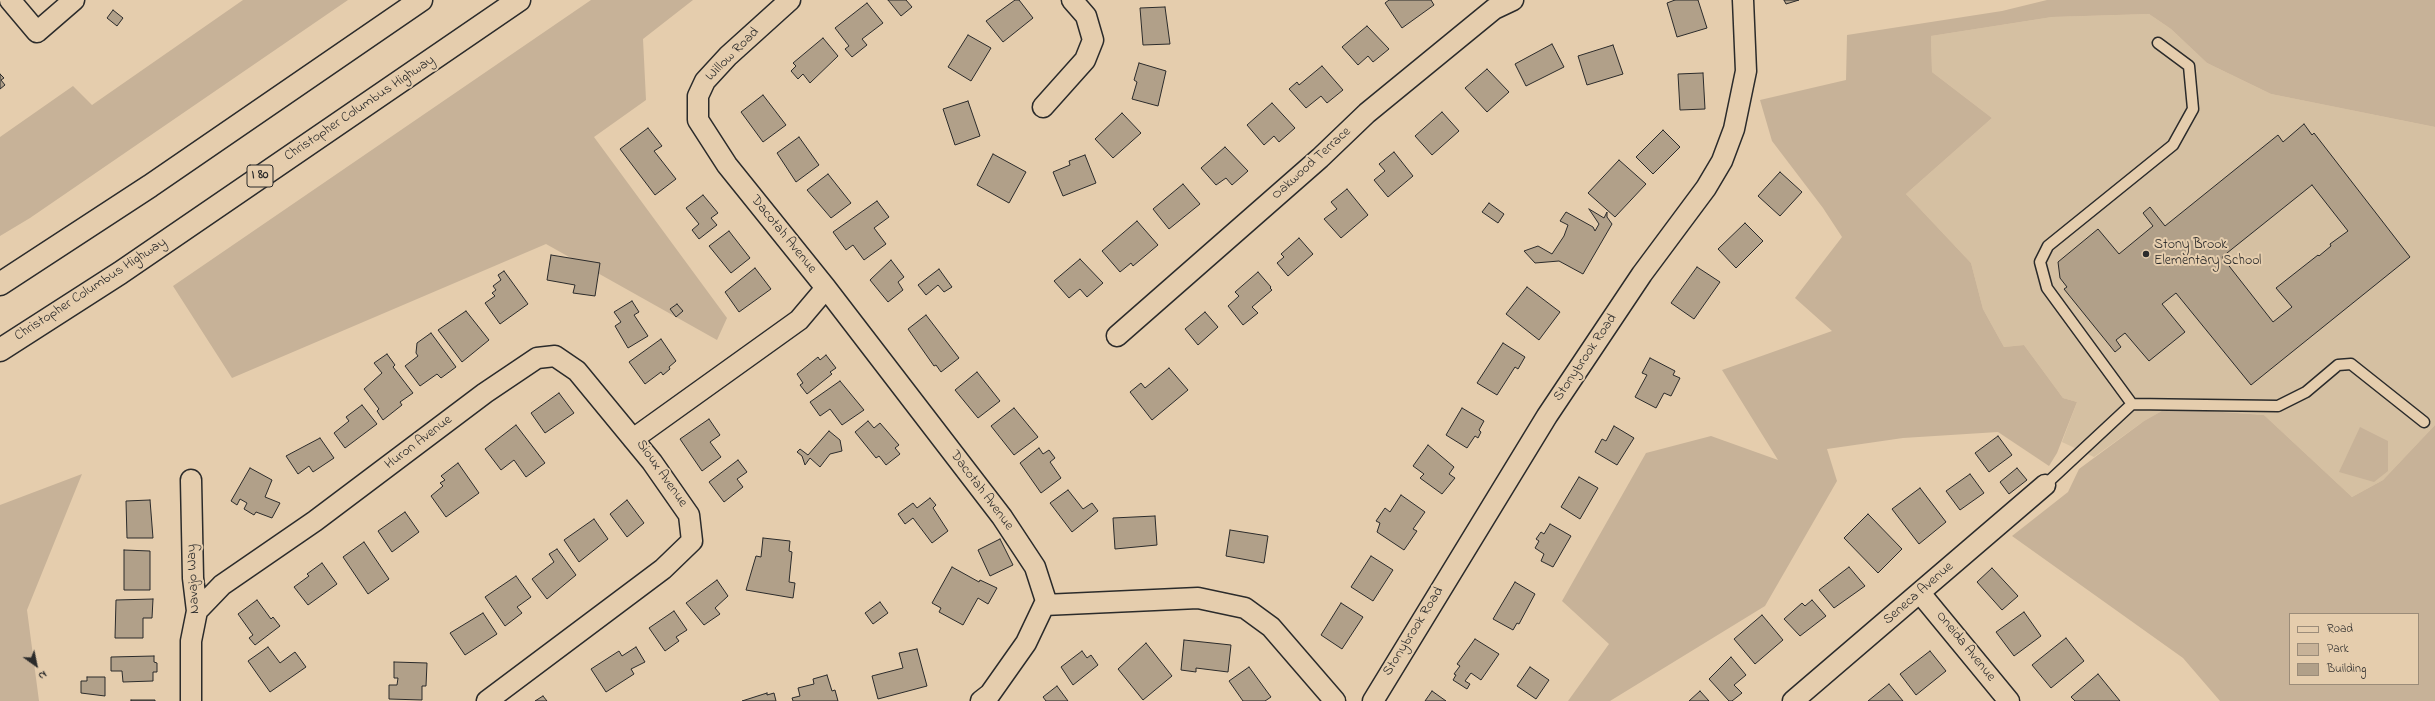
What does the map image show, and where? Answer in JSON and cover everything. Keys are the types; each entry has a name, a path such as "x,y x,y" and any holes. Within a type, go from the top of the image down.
{"highway":[{"path":"0,284 150,186 420,0"},
{"name":"Christopher Columbus Highway","path":"0,350 120,273 519,0"}],"street":[{"path":"10,0 37,32 74,0"},
{"name":"Willow Road","path":"698,120 698,96 705,82 728,56 790,0"},
{"path":"1043,107 1085,60 1092,40 1086,16 1072,0"},
{"name":"Oakwood Terrace","path":"1117,336 1320,158 1367,113 1494,9 1513,0"},
{"name":"Stonybrook Road","path":"1373,701 1547,416 1642,274 1706,188 1722,161 1734,129 1746,71 1743,0"},
{"name":"Dacotah Avenue","path":"698,120 727,164 826,288 1002,517 1035,566 1046,601 1044,606"},
{"name":"Sioux Avenue","path":"486,701 663,569 692,541 688,515 652,462 633,439 799,320 826,288"},
{"name":"Huron Avenue","path":"197,611 222,585 314,522 485,393 537,358 555,356 577,371 633,439"},
{"name":"Navajo Way","path":"191,480 193,578 197,611 191,641 191,701"},
{"name":"Seneca Avenue","path":"1793,701 2045,485"},
{"name":"Oneida Avenue","path":"1920,593 2009,701"},
{"path":"981,701 990,694 1026,643 1044,606 1198,598 1245,608 1271,627 1335,701"}],"lane":[{"path":"2132,404 2047,288 2040,262 2048,246 2173,145 2193,109 2189,66 2158,43"},
{"path":"2045,485 2132,404 2278,406 2306,392 2338,365 2351,364 2424,422"}],"shaded area":[{"path":"2149,14 2171,29 2207,63 2271,94 2435,127 2435,425 2383,480 2352,497 2264,415 2167,408 2144,421 2094,457 2062,442 2077,402 2063,398 2024,345 2004,347 1983,309 1971,263 1906,194 1992,118 1932,72 1931,36 2052,17"}],"green space":[{"path":"243,0 348,0 30,218 0,236 0,137 73,86 92,105"},
{"path":"591,0 693,0 643,39 646,100 594,137 727,318 717,340 546,244 232,378 173,286"},
{"path":"2047,0 2435,0 2435,127 2271,94 2207,63 2171,29 2149,14 2052,17 1931,36 1932,72 1992,118 1906,194 1971,263 1983,309 2004,347 2024,345 2063,398 2077,402 2057,453 2049,466 1998,432 1903,438 1827,449 1837,481 1765,606 1610,701 1568,701 1609,644 1562,601 1646,453 1711,436 1778,460 1722,370 1832,331 1795,298 1842,237 1823,208 1772,141 1760,100 1846,80 1847,35 2002,11"},
{"path":"2167,408 2264,415 2352,497 2383,480 2435,425 2435,701 2220,701 2183,658 2012,536 2068,492 2079,469 2144,421"},
{"path":"2360,427 2388,441 2388,471 2374,482 2339,472"},
{"path":"82,474 27,610 39,701 0,701 0,505"}],"building":[{"path":"888,0 906,0 912,7 901,16"},
{"path":"1015,0 1019,0 1033,18 1003,42 986,21"},
{"path":"1389,0 1431,0 1434,5 1402,28 1385,3"},
{"path":"1675,0 1698,0 1707,28 1677,37 1667,3"},
{"path":"1784,0 1799,0 1786,4"},
{"path":"867,3 883,23 862,39 867,45 852,57 845,49 849,46 835,28"},
{"path":"1165,7 1170,44 1143,45 1140,8"},
{"path":"113,10 123,18 117,26 107,18"},
{"path":"1367,26 1389,49 1373,62 1368,56 1358,65 1342,47"},
{"path":"968,35 991,48 971,81 948,67"},
{"path":"823,38 838,56 810,83 803,74 798,79 791,71 796,66 793,63"},
{"path":"1552,44 1564,67 1526,86 1515,64"},
{"path":"1613,45 1623,74 1587,85 1578,56"},
{"path":"1139,63 1166,71 1158,106 1132,99 1137,82 1134,80"},
{"path":"1322,66 1343,90 1327,103 1321,96 1306,108 1289,89 1297,82 1299,85"},
{"path":"1487,69 1509,92 1487,112 1465,88"},
{"path":"1703,73 1705,109 1680,110 1678,74"},
{"path":"0,74 4,78 1,80 5,85 0,89"},
{"path":"763,95 786,125 763,142 741,112"},
{"path":"968,101 980,136 955,145 943,109"},
{"path":"1272,103 1295,128 1279,142 1274,136 1264,145 1247,125"},
{"path":"1442,112 1459,131 1432,155 1415,136"},
{"path":"1122,113 1141,133 1113,158 1095,139"},
{"name":"Stony Brook Elementary School","path":"2304,124 2312,135 2314,133 2410,257 2251,385 2176,293 2162,304 2185,332 2149,361 2125,333 2116,340 2121,347 2115,352 2064,289 2067,287 2060,278 2058,262 2098,229 2119,254 2153,226 2143,213 2150,207 2165,226 2278,135 2283,142","holes":["2312,185 2348,231 2330,244 2331,246 2319,256 2318,255 2276,288 2292,307 2273,322 2222,257"]},
{"path":"648,128 662,146 654,151 676,179 655,195 620,149"},
{"path":"1663,130 1680,147 1653,174 1636,157"},
{"path":"799,137 819,165 796,182 777,153"},
{"path":"1225,147 1248,171 1232,185 1226,178 1216,185 1201,168"},
{"path":"1394,152 1413,176 1388,197 1374,180 1385,171 1379,164"},
{"path":"993,154 1026,172 1009,203 977,185"},
{"path":"1085,155 1096,183 1063,196 1053,172 1070,165 1069,161"},
{"path":"1619,160 1646,184 1615,217 1588,193"},
{"path":"1780,172 1802,192 1780,216 1758,196"},
{"path":"828,174 851,203 831,218 807,190"},
{"path":"1183,184 1200,204 1169,229 1153,209"},
{"path":"1347,189 1368,215 1341,238 1324,219 1337,209 1331,202"},
{"path":"703,195 718,213 711,218 717,225 699,239 692,230 699,224 686,208"},
{"path":"877,201 889,217 874,228 886,244 864,260 853,245 846,250 833,232"},
{"path":"1489,203 1504,214 1498,223 1482,212"},
{"path":"1589,209 1604,218 1607,212 1607,217 1612,224 1583,274 1559,261 1535,263 1524,251 1538,246 1552,254 1564,236 1568,225 1560,221 1566,212 1593,227 1595,231 1599,224"},
{"path":"1137,221 1158,245 1133,266 1131,263 1120,272 1102,251"},
{"path":"1745,223 1763,241 1736,268 1718,249"},
{"path":"729,231 750,258 731,273 709,246"},
{"path":"1299,238 1313,254 1288,276 1277,263 1284,257 1281,254"},
{"path":"551,255 600,263 595,296 573,293 575,285 547,280"},
{"path":"1080,259 1103,283 1087,297 1080,289 1069,298 1054,281"},
{"path":"891,260 904,277 898,282 903,290 888,302 870,280"},
{"path":"1697,267 1720,282 1694,319 1671,303"},
{"path":"755,268 771,289 739,312 725,292"},
{"path":"939,269 952,287 944,292 938,285 926,295 918,285"},
{"path":"504,271 528,304 500,324 485,303 495,296 492,293 496,290 493,286 501,280 498,275"},
{"path":"1258,272 1272,290 1252,307 1258,313 1243,325 1228,306 1239,296 1235,292"},
{"path":"1527,287 1560,312 1539,340 1506,314"},
{"path":"632,301 639,312 634,315 648,336 628,348 615,326 621,322 614,312"},
{"path":"677,304 683,311 676,317 670,309"},
{"path":"466,311 489,340 462,362 438,330"},
{"path":"1205,312 1218,327 1198,345 1185,329"},
{"path":"926,315 959,358 941,372 936,365 934,366 908,329"},
{"path":"431,333 456,367 441,378 437,374 420,386 405,366 418,356 416,353 417,343"},
{"path":"661,339 676,361 663,375 661,372 645,384 629,362"},
{"path":"1503,343 1525,357 1518,369 1515,367 1497,395 1477,383"},
{"path":"387,354 395,365 393,367 413,393 400,402 402,405 383,420 377,411 379,409 364,389 382,373 374,363"},
{"path":"826,355 836,368 830,372 832,374 807,394 800,385 803,383 797,374 818,357 820,360"},
{"path":"1650,358 1675,371 1673,375 1680,378 1671,396 1664,393 1656,408 1635,397 1647,375 1642,373"},
{"path":"1169,368 1188,390 1152,420 1130,392 1141,383 1145,388"},
{"path":"977,372 1000,401 978,418 955,390"},
{"path":"840,381 864,410 842,425 830,409 820,416 810,402"},
{"path":"559,393 574,413 545,433 531,413"},
{"path":"362,405 377,424 345,448 334,433 349,421 346,417"},
{"path":"1014,408 1038,437 1014,455 991,426"},
{"path":"1462,408 1484,421 1479,430 1481,432 1478,438 1475,436 1467,448 1446,435"},
{"path":"709,419 720,435 710,442 721,457 702,471 680,439"},
{"path":"868,421 874,428 880,423 899,445 895,448 900,454 886,465 879,456 876,458 855,432"},
{"path":"516,425 545,463 526,477 514,460 501,470 485,449"},
{"path":"1614,426 1634,438 1617,465 1595,452 1602,439 1606,441"},
{"path":"829,431 840,440 842,451 830,454 820,467 810,458 805,465 802,456 797,452 800,449 808,455"},
{"path":"1998,436 2012,455 1989,472 1975,453"},
{"path":"320,438 334,458 313,472 309,466 298,474 286,456"},
{"path":"1428,445 1454,467 1449,474 1455,478 1442,494 1420,478 1424,474 1413,466"},
{"path":"1039,448 1043,454 1049,450 1055,458 1050,462 1061,478 1041,493 1020,463"},
{"path":"738,460 747,472 737,479 743,487 724,502 709,482"},
{"path":"458,463 479,493 446,517 431,496 443,486 440,483 445,480 441,476"},
{"path":"250,468 272,480 265,497 280,503 272,518 256,512 254,515 244,509 247,503 240,499 237,505 231,501"},
{"path":"2017,468 2027,480 2009,494 2000,482"},
{"path":"1970,474 1984,493 1960,510 1946,491"},
{"path":"1579,477 1598,488 1580,519 1561,507"},
{"path":"1920,488 1946,522 1919,544 1892,509"},
{"path":"1068,490 1083,509 1092,503 1098,511 1072,532 1050,503"},
{"path":"1401,495 1425,512 1413,529 1417,531 1404,550 1377,532 1380,523 1376,521 1385,508 1390,512"},
{"path":"930,498 936,505 933,508 948,531 932,543 913,518 905,524 898,514 913,503 917,508"},
{"path":"150,500 153,538 127,538 126,501"},
{"path":"627,500 644,523 627,537 610,514"},
{"path":"405,512 419,532 392,552 378,531"},
{"path":"1868,514 1902,549 1878,573 1844,538"},
{"path":"1155,516 1157,545 1115,549 1113,518"},
{"path":"594,519 608,539 579,562 564,540"},
{"path":"1550,524 1571,536 1553,567 1541,561 1544,554 1535,548 1539,541 1536,539 1541,532 1544,534"},
{"path":"1230,530 1268,536 1264,563 1226,556"},
{"path":"763,538 790,541 789,551 792,552 789,582 795,583 793,598 746,590 756,556 761,557"},
{"path":"1000,539 1013,565 990,576 978,550"},
{"path":"364,542 389,579 368,594 343,557"},
{"path":"557,549 576,575 547,599 532,579 554,562 549,554"},
{"path":"124,550 150,551 150,590 124,590"},
{"path":"1371,556 1393,570 1373,601 1351,587"},
{"path":"322,563 337,584 308,605 294,587 309,576 307,574"},
{"path":"952,567 979,582 980,580 997,588 988,604 978,598 963,625 939,612 941,608 932,603"},
{"path":"1849,567 1865,586 1834,608 1819,590"},
{"path":"1992,568 2018,596 2002,610 1977,582"},
{"path":"516,576 531,597 517,607 522,613 505,626 485,597"},
{"path":"717,580 728,596 715,608 720,614 704,625 686,603"},
{"path":"1515,582 1535,594 1519,624 1517,623 1513,630 1493,619"},
{"path":"153,599 152,618 143,618 143,638 115,638 116,600"},
{"path":"257,600 271,619 273,617 280,626 255,645 249,638 253,635 238,614"},
{"path":"1812,600 1826,616 1800,636 1784,619 1802,603 1805,606"},
{"path":"880,602 888,613 873,624 865,613"},
{"path":"1341,603 1363,617 1342,649 1321,635"},
{"path":"674,611 687,630 676,637 679,641 665,651 649,628"},
{"path":"2024,612 2041,636 2014,656 1996,632"},
{"path":"483,613 497,634 465,655 450,633"},
{"path":"1762,615 1783,640 1755,664 1734,639"},
{"path":"2066,638 2084,661 2051,688 2032,665"},
{"path":"1475,639 1499,654 1481,680 1471,673 1465,681 1470,684 1467,689 1453,680 1456,675 1454,674 1460,666 1457,664"},
{"path":"1184,640 1231,645 1228,672 1196,668 1196,672 1181,670"},
{"path":"1146,643 1172,676 1143,700 1118,669"},
{"path":"268,647 280,663 295,652 306,667 270,692 248,661"},
{"path":"636,647 645,662 631,669 634,674 606,692 591,669 619,651 622,656"},
{"path":"917,649 927,686 878,699 872,676 903,668 899,653"},
{"path":"1082,651 1087,658 1091,655 1098,665 1073,685 1061,667"},
{"path":"1930,651 1946,671 1916,695 1900,674"},
{"path":"154,656 154,662 157,663 157,672 153,672 153,681 123,682 122,671 111,671 111,657"},
{"path":"1731,657 1746,675 1734,685 1742,693 1732,701 1729,701 1709,679"},
{"path":"394,662 427,663 426,686 422,686 422,700 389,699 389,685 397,685 398,678 394,678"},
{"path":"1249,667 1271,697 1265,701 1243,701 1229,681"},
{"path":"1530,667 1549,680 1536,699 1517,686"},
{"path":"2098,674 2120,701 2075,701 2071,697"},
{"path":"827,675 832,691 835,690 838,701 793,701 792,698 800,696 798,688 814,684 813,679"},
{"path":"87,677 105,677 105,696 81,693 81,681 87,681"},
{"path":"1889,684 1903,701 1868,701"},
{"path":"1057,686 1068,701 1046,701 1043,697"},
{"path":"1432,691 1446,701 1425,701"},
{"path":"1700,691 1709,701 1689,701"},
{"path":"767,693 767,695 774,693 776,701 742,701"},
{"path":"543,696 547,701 535,701"},
{"path":"155,700 155,701 131,701"}],"place":[{"name":"Stony Brook Elementary School","path":"2146,254"}]}
